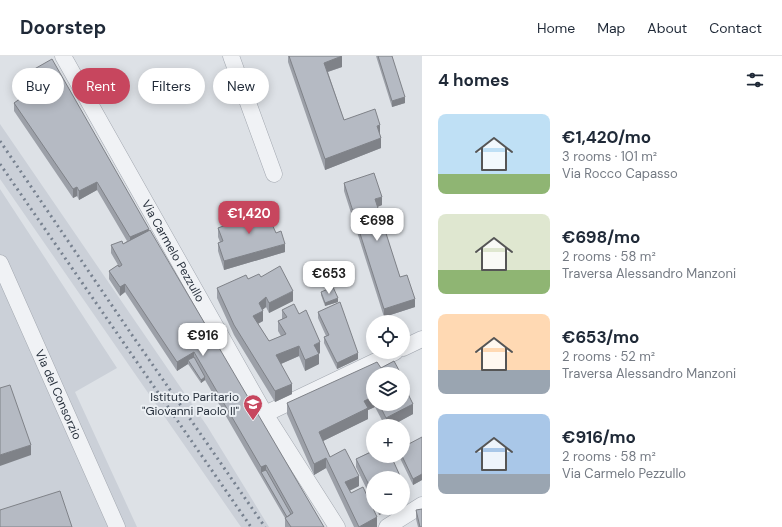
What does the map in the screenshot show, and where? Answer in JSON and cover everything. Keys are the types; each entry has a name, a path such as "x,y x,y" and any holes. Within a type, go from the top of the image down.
{"street":[{"name":"Via Carmelo Pezzullo","path":"63,56 265,414 337,527"},
{"path":"231,56 274,174"},
{"name":"Via del Consorzio","path":"0,263 117,527"},
{"path":"410,345 422,339"},
{"path":"265,414 380,359"},
{"path":"387,527 422,505"}],"shaded area":[{"path":"0,124 207,426 269,527 241,527 0,179"},
{"path":"0,189 117,368 75,392 137,527 0,527"}],"building":[{"path":"289,56 342,56 324,63 344,120 375,109 380,125 377,126 381,138 325,159"},
{"path":"378,56 392,56 405,97 392,101"},
{"path":"52,59 57,68 36,68"},
{"path":"64,80 72,94 72,104 78,104 149,229 130,237 97,182 79,191 77,187 73,189 15,104 64,104"},
{"path":"374,173 382,197 375,199 400,277 407,275 415,299 384,309 344,183"},
{"path":"264,207 276,233 281,231 285,244 224,261 218,243 223,241 218,228 237,221 236,218"},
{"path":"150,230 324,527 291,527 285,518 293,513 266,465 261,467 194,352 177,362 125,284 120,287 109,271 118,265 119,267 122,265 111,245 122,241 123,244"},
{"path":"280,266 293,291 269,303 266,297 259,303 263,311 253,316 269,341 286,334 278,321 287,317 282,310 294,304 299,314 306,310 320,342 314,345 319,354 305,360 299,346 276,355 292,384 275,391 234,325 217,288 246,275 248,279 259,274 261,277"},
{"path":"333,287 338,298 325,303 321,292"},
{"path":"340,302 358,353 337,363 324,337 329,335 318,312"},
{"path":"194,357 205,377 201,380 188,360"},
{"path":"394,361 397,367 383,367"},
{"path":"377,362 380,367 366,367"},
{"path":"366,367 366,400 364,401 366,409 319,432 330,457 345,449 359,476 345,482 351,493 363,487 366,493 366,515 376,515 377,517 359,527 326,458 314,464 287,403"},
{"path":"10,385 31,445 0,455 0,388"},
{"path":"410,398 413,404 410,406"},
{"path":"382,411 400,411 386,418"},
{"path":"422,437 422,474 413,479 405,463 410,463 410,443"},
{"path":"366,454 366,463 394,463 398,471 366,471 366,479 356,459"},
{"path":"266,470 291,514 287,517 261,472"},
{"path":"60,491 72,527 0,527 0,510"},
{"path":"422,509 422,527 420,527 416,510"}],"railway":[{"path":"0,141 265,527"},
{"path":"0,164 251,527"}],"place":[{"name":"Istituto Paritario \"Giovanni Paolo II\"","path":"253,421"}]}
